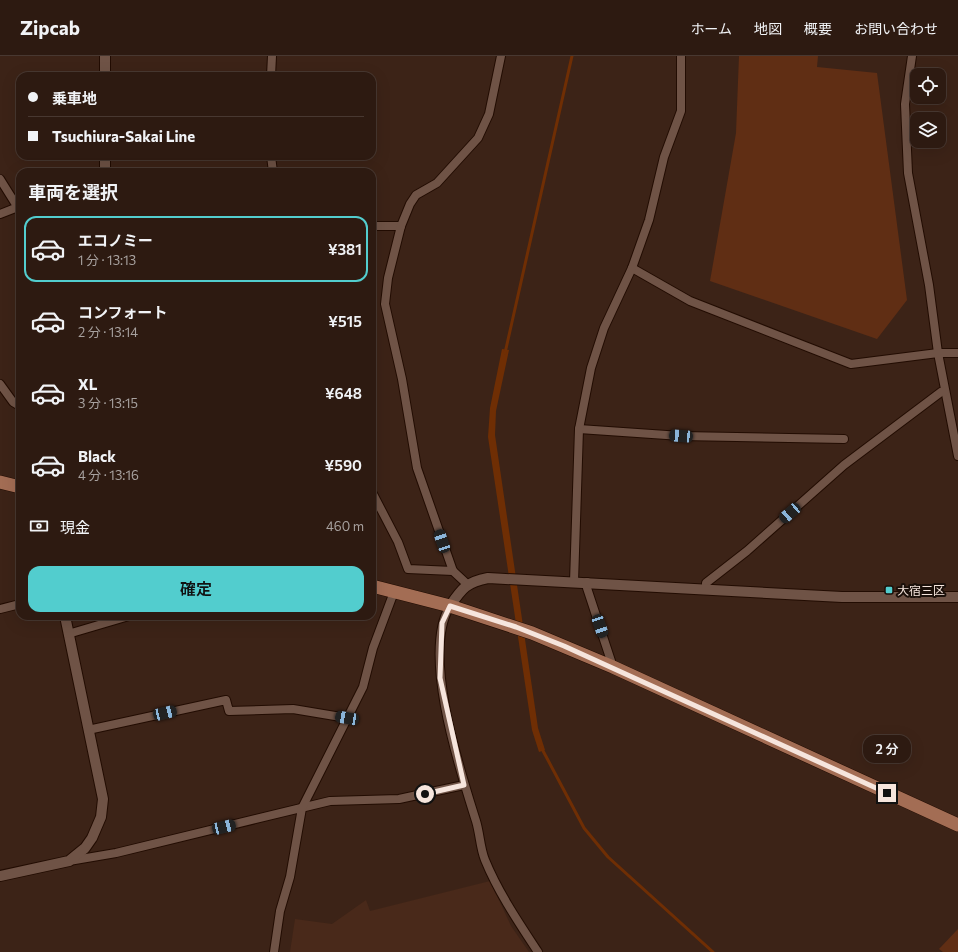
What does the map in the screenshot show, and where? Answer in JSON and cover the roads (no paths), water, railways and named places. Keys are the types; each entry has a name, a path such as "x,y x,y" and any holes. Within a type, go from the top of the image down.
{"main road":[{"path":"0,482 16,486"},
{"path":"376,587 450,606 527,631 613,667 958,825"}],"street":[{"path":"105,56 105,72"},
{"path":"271,72 272,56"},
{"path":"467,584 453,571 417,468 402,379 384,304 388,278 401,226 410,204 416,195 437,184 478,138 489,114 501,56"},
{"path":"574,582 579,429 591,368 604,328 632,268 649,220 664,157 681,111 681,56"},
{"path":"912,56 905,104 908,173 929,286 938,353 958,456"},
{"path":"0,179 16,204"},
{"path":"0,214 16,210"},
{"path":"376,226 401,226"},
{"path":"632,268 690,301 851,364 938,353 958,353"},
{"path":"0,384 13,402 16,404"},
{"path":"706,590 706,583 747,551 844,465 941,392 945,391"},
{"path":"579,429 681,436 844,439"},
{"path":"376,500 398,542 408,569 453,571"},
{"path":"538,952 500,889 484,858 476,823 464,785 440,678 442,623 450,606 467,584 476,580 488,578 587,582 842,597 958,597"},
{"path":"587,582 587,588 613,667"},
{"path":"274,952 280,911 290,878 302,808 363,687 372,648 394,592"},
{"path":"0,609 16,605"},
{"path":"66,620 103,799 101,817 92,838 85,848 69,862"},
{"path":"68,634 115,620"},
{"path":"88,730 226,700 229,711 293,709 347,718"},
{"path":"0,876 116,853 330,801 399,799 464,785"}],"waterway":[{"path":"505,353 572,56"},
{"path":"541,747 584,828 608,857 713,952"}],"place":[{"name":"大宿三区","path":"889,590"}]}
